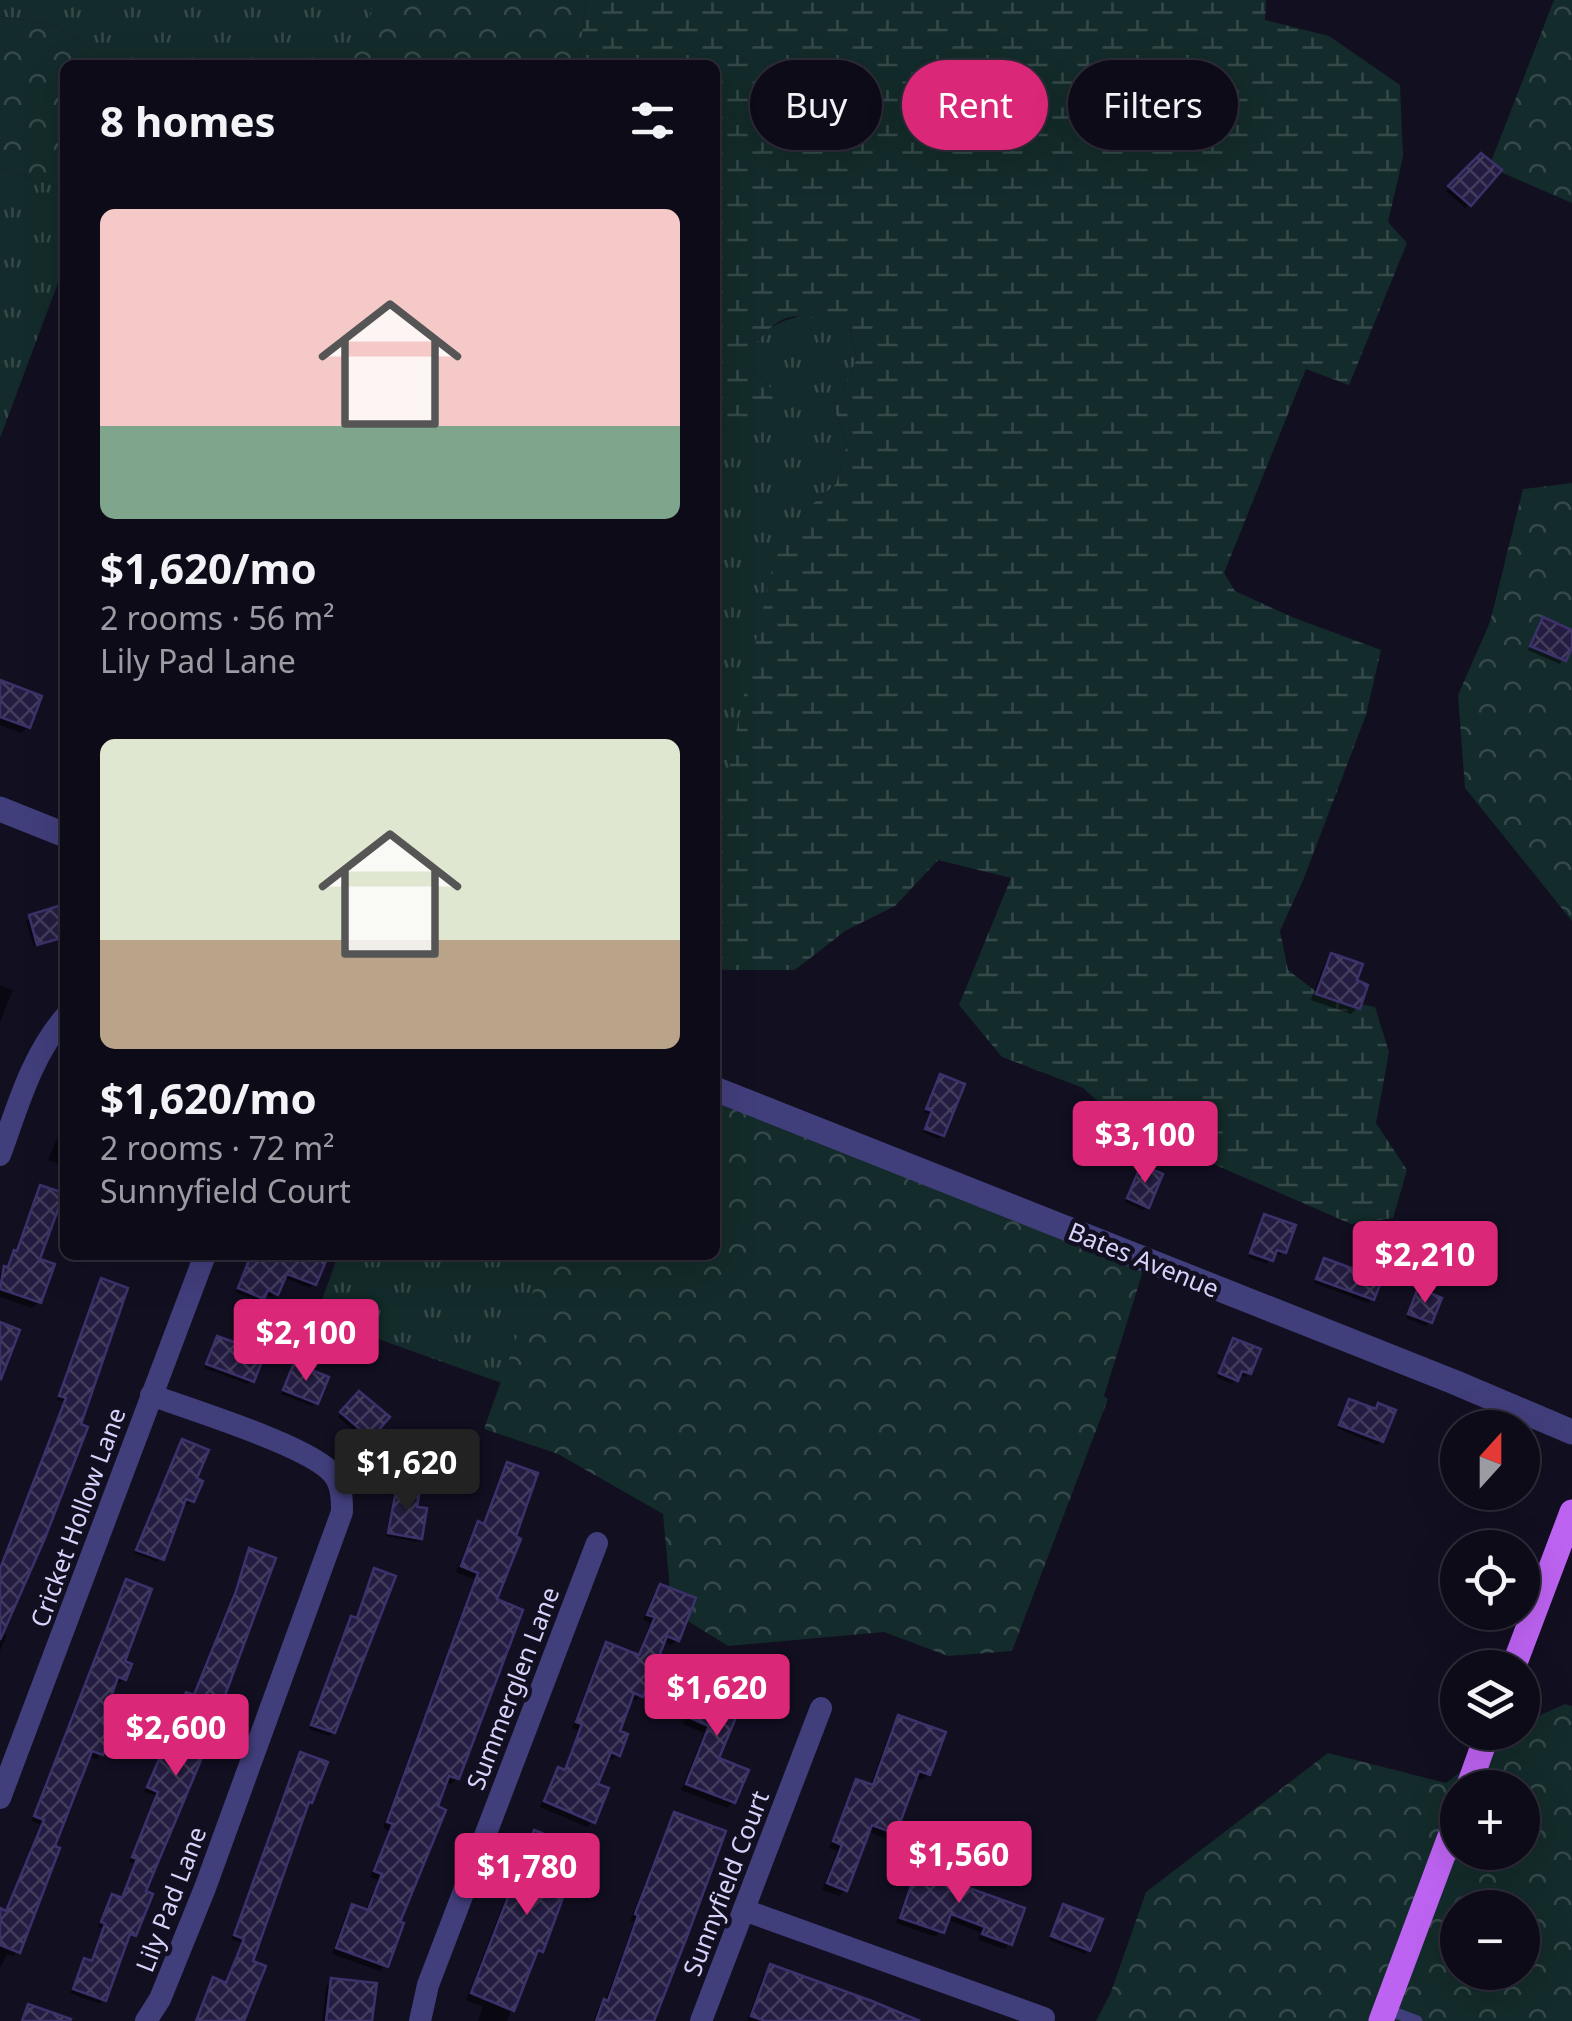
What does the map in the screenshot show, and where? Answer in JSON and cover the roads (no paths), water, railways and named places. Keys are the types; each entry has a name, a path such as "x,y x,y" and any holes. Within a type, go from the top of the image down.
{"main road":[{"path":"1520,1650 1572,1512"},
{"path":"1383,2015 1440,1863"}],"street":[{"path":"0,809 60,832"},
{"path":"0,1156 31,1069 60,1022"},
{"name":"Bates Avenue","path":"720,1091 1572,1432"},
{"name":"Cricket Hollow Lane","path":"0,1798 203,1260"},
{"name":"Lily Pad Lane","path":"146,2021 160,2000 205,1888 342,1512 342,1498 331,1471 302,1452 151,1395"},
{"name":"Summerglen Lane","path":"420,2021 428,1985 596,1544"},
{"name":"Sunnyfield Court","path":"701,2021 821,1708"},
{"path":"744,1910 1044,2018"}],"lane":[{"path":"1383,2015 1417,2021"}]}
